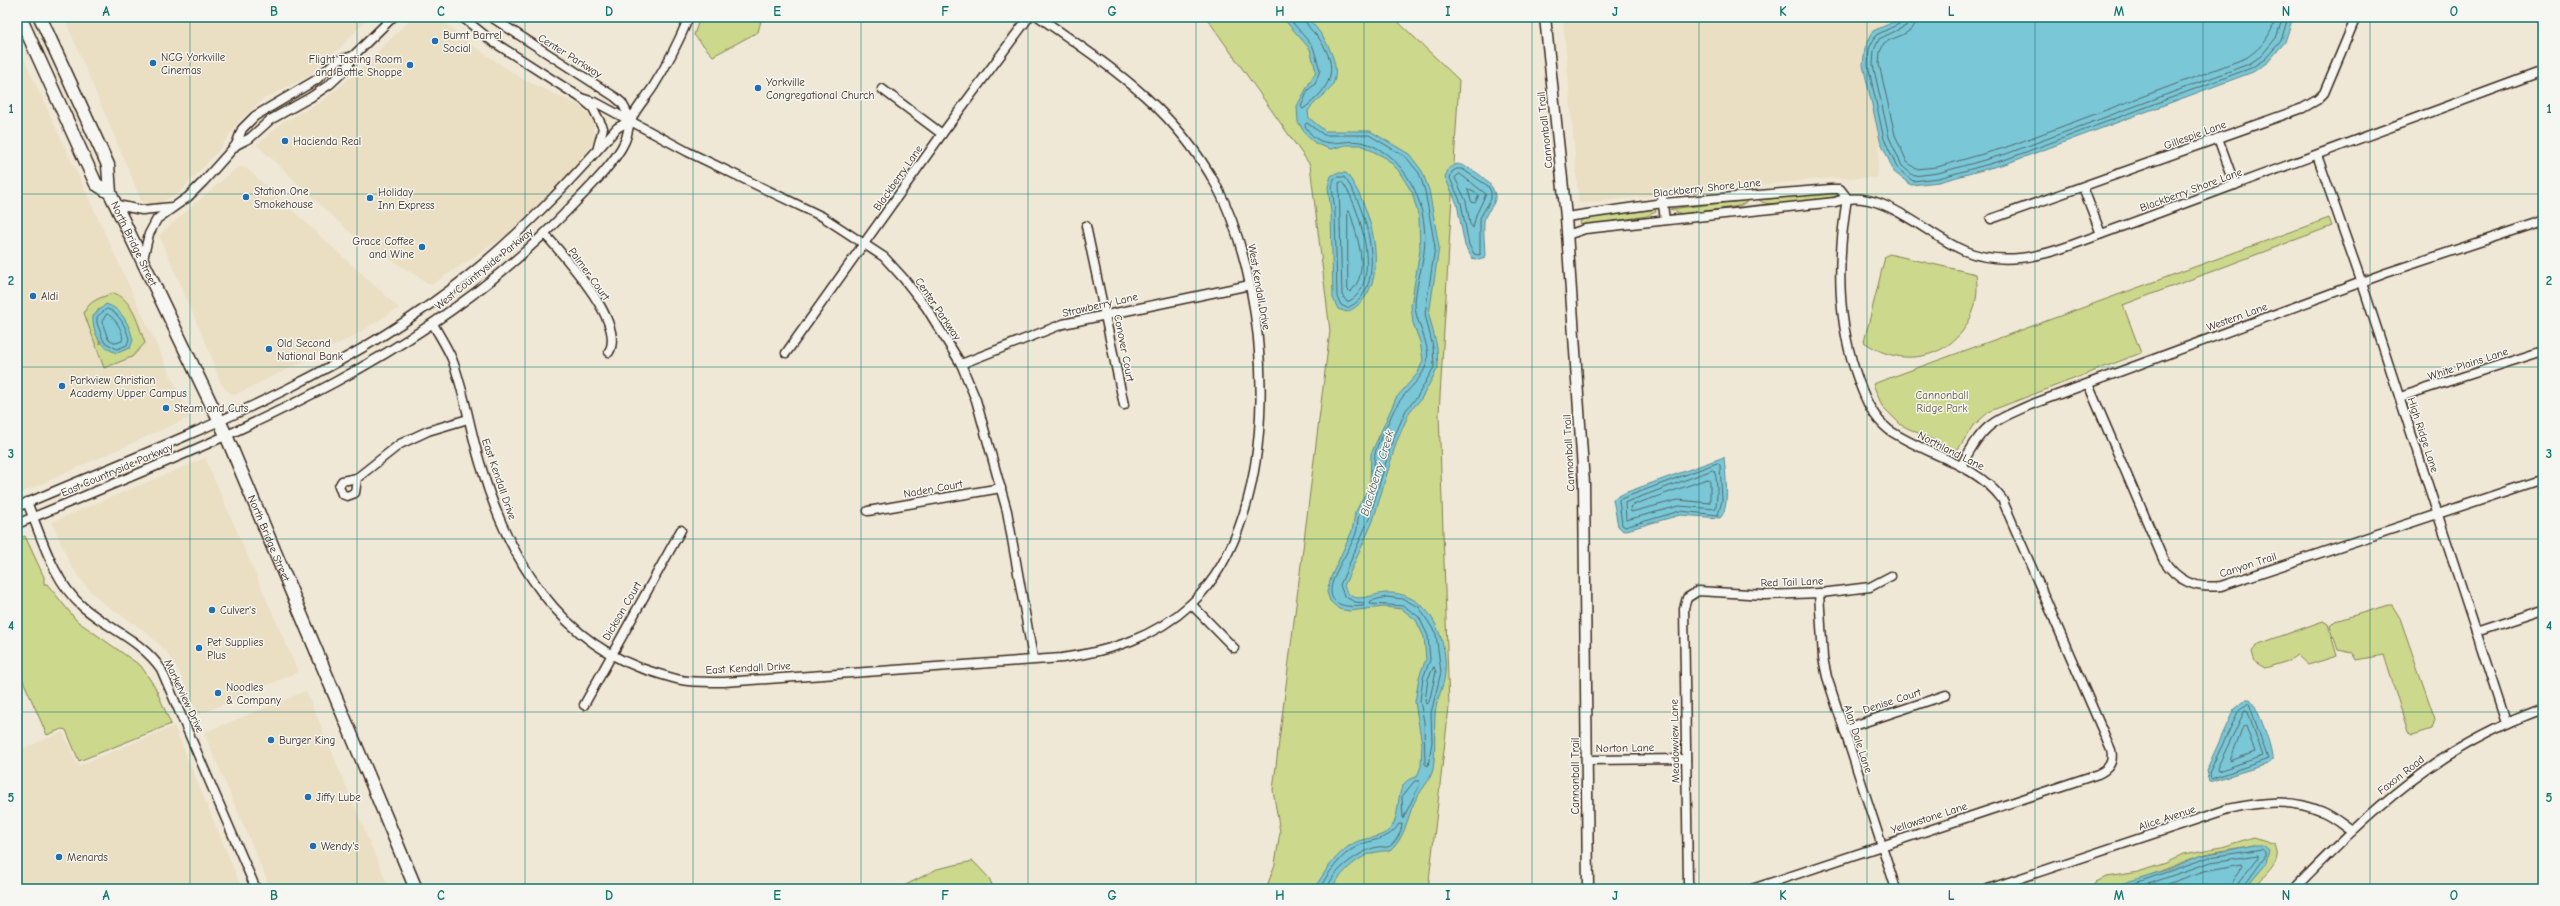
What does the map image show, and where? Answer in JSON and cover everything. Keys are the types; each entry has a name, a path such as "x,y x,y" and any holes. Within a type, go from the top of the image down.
{"highway":[{"name":"North Bridge Street","path":"20,17 96,184 110,193"},
{"name":"North Bridge Street","path":"40,17 108,165 110,193 226,435 416,889"}],"main road":[{"name":"Cannonball Trail","path":"1545,17 1566,217 1584,484 1588,760 1588,889"}],"street":[{"path":"142,259 151,228 172,207 188,197 236,145 250,138 270,120 321,92 347,68 353,56 393,17"},
{"name":"Center Parkway","path":"462,17 497,45 581,98 593,108 603,128 596,151"},
{"name":"Center Parkway","path":"491,17 615,97 622,103 631,120"},
{"name":"West Countryside Parkway","path":"226,435 316,393 433,324 467,300 545,234 588,190 625,141 631,120 665,67 689,17"},
{"name":"Blackberry Lane","path":"786,353 942,134 1029,17"},
{"name":"West Kendall Drive","path":"1039,17 1097,57 1147,96 1187,140 1215,183 1226,206 1244,254 1258,342 1258,434 1251,491 1244,517 1232,547 1209,583 1191,604"},
{"name":"Gillespie Lane","path":"1992,219 2303,108 2324,93 2356,17"},
{"path":"236,145 242,129 255,116 316,80 336,61 353,56"},
{"name":"Blackberry Shore Lane","path":"1567,235 1585,229 1835,202 1847,198 1865,199 1883,205 1966,251 1990,257 2015,259 2042,255 2543,71"},
{"path":"882,89 942,134"},
{"name":"Center Parkway","path":"581,98 597,103 688,152 799,204 884,257 904,279 926,307 961,364 976,400 1001,488 1033,658"},
{"name":"West Countryside Parkway","path":"219,420 314,375 438,298 468,276 532,220 617,128 631,120"},
{"path":"2218,138 2235,185"},
{"name":"High Ridge Lane","path":"2317,154 2362,282 2506,723"},
{"path":"2084,187 2101,234"},
{"name":"Blackberry Shore Lane","path":"1566,217 1663,200 1831,189 1840,189 1847,198"},
{"name":"Northland Lane","path":"1847,198 1839,256 1839,289 1843,328 1851,362 1869,406 1879,422 1899,438 1961,466 1984,480 2002,499 2111,750 2110,764"},
{"path":"1663,200 1665,220"},
{"path":"117,205 142,210 172,207"},
{"name":"Western Lane","path":"1961,466 1978,436 1997,419 2362,282 2543,221"},
{"name":"Conover Court","path":"1086,226 1106,314 1124,405"},
{"name":"Palmer Court","path":"545,234 600,305 612,330 612,346 609,352"},
{"name":"Strawberry Lane","path":"961,364 1042,331 1106,314 1250,285"},
{"name":"East Kendall Drive","path":"433,324 451,357 461,386 468,419 495,507 512,546 534,584 555,611 579,633 610,654 637,667 675,678 724,682 1033,658 1068,657 1116,647 1150,632 1191,604"},
{"name":"White Plains Lane","path":"2400,397 2543,351"},
{"name":"Canyon Trail","path":"2088,384 2163,559 2170,570 2181,580 2197,586 2221,586 2543,479"},
{"path":"357,478 400,444 428,431 468,419"},
{"name":"East Countryside Parkway","path":"17,507 219,420"},
{"name":"East Countryside Parkway","path":"17,524 226,435"},
{"name":"Naden Court","path":"868,511 1001,488"},
{"name":"Marketview Drive","path":"27,502 54,568 74,598 92,613 139,645 162,669 256,889"},
{"name":"Dickson Court","path":"584,705 610,654 682,530"},
{"name":"Red Tail Lane","path":"1692,594 1703,590 1765,595 1819,593 1870,588 1891,576"},
{"name":"Alan Dale Lane","path":"1819,593 1823,658 1832,696 1896,889"},
{"name":"Meadowview Lane","path":"1691,889 1688,878 1684,603 1692,594"},
{"path":"1191,604 1234,648"},
{"path":"2476,632 2543,610"},
{"name":"Denise Court","path":"1844,729 1946,695"},
{"name":"Faxon Road","path":"2294,889 2352,831 2392,794 2445,755 2506,723 2543,709"},
{"name":"Norton Lane","path":"1588,760 1686,759"},
{"name":"Yellowstone Lane","path":"1752,889 2098,774 2110,764"},
{"name":"Alice Avenue","path":"1988,889 2228,810 2261,802 2295,804 2324,812 2352,831"}],"shaded area":[{"path":"64,17 369,17 326,62 307,77 263,99 239,121 218,151 179,193 160,203 143,204"},
{"path":"413,17 439,17 467,42 524,80 579,105 593,119 594,141 579,164 504,237 431,285 355,237 257,145 283,122 321,102 355,74"},
{"path":"1563,17 1905,17 1873,31 1863,65 1880,140 1877,178 1829,178 1579,203"},
{"path":"17,44 190,417 19,494 17,489"},
{"path":"238,167 246,168 399,308 352,337 235,395 226,390 220,382 210,353 159,235"},
{"path":"205,458 298,672 198,715 179,671 165,650 145,631 103,603 90,591 71,566 52,522"},
{"path":"306,691 390,889 271,889 204,733"},
{"path":"174,726 242,889 17,889 17,751 63,732 78,766"}],"green space":[{"path":"700,17 762,17 758,32 713,56 694,35"},
{"path":"1206,17 1393,17 1459,80 1439,413 1449,707 1428,889 1266,889 1275,864 1280,832 1273,790 1330,331 1310,165"},
{"path":"1837,192 1839,195 1834,197 1795,203 1774,204 1765,203 1759,200"},
{"path":"1747,200 1747,202 1739,206 1684,215 1670,209"},
{"path":"1655,209 1656,212 1647,216 1582,226 1580,223 1582,219"},
{"name":"Cannonball Ridge Park","path":"2329,218 2332,226 2123,305 2141,353 1990,411 1972,427 1959,448 1954,450 1901,425 1882,406 1873,384"},
{"path":"1889,254 1976,274 1976,297 1970,318 1959,335 1944,347 1926,355 1906,357 1885,353 1864,342 1885,257"},
{"path":"113,293 120,296 130,306 145,343 132,357 104,368 84,313 92,302","holes":["99,309 100,344 94,326 94,318"]},
{"path":"25,536 44,577 44,584 47,584 77,621 141,666 155,687 171,724 79,761 66,730 62,729 47,735 17,667 17,539"},
{"path":"2392,605 2400,618 2435,719 2432,729 2413,735 2408,732 2384,655 2357,660 2353,653 2338,650 2330,626 2335,621"},
{"path":"2323,621 2328,624 2337,656 2308,665 2297,655 2288,661 2265,668 2255,662 2252,652 2256,645"},
{"path":"2254,837 2275,844 2277,857 2275,863 2254,889 2245,889 2255,876 2254,845 2206,854 2118,886 2090,889 2096,882 2106,877 2138,872 2166,863 2184,854 2221,847"},
{"path":"973,861 989,878 994,889 898,889 937,869"}],"water":[{"name":"Blackberry Creek","path":"1282,17 1306,17 1324,39 1330,49 1333,59 1335,78 1332,86 1327,93 1313,104 1308,111 1309,118 1325,131 1370,131 1409,154 1422,171 1429,190 1439,247 1429,315 1437,347 1438,368 1421,399 1410,411 1396,443 1373,521 1344,586 1347,592 1357,598 1393,593 1411,598 1426,610 1434,621 1444,650 1445,665 1442,688 1435,714 1435,748 1433,769 1430,777 1414,803 1402,835 1395,846 1390,851 1372,853 1363,857 1342,874 1331,889 1314,889 1331,864 1348,847 1358,841 1382,835 1390,829 1394,823 1399,798 1404,784 1409,779 1417,777 1421,766 1422,744 1415,702 1419,677 1426,659 1424,637 1416,620 1402,609 1384,607 1349,611 1339,609 1330,601 1327,592 1331,577 1352,531 1355,513 1370,485 1371,454 1396,398 1418,373 1423,360 1420,342 1413,323 1411,305 1420,250 1419,218 1412,192 1398,170 1386,158 1361,145 1346,145 1331,149 1316,144 1306,135 1298,122 1297,106 1316,71 1310,49"},
{"path":"1905,17 2293,17 2285,42 2268,62 2253,72 2008,163 1939,182 1911,185 1894,172 1880,140 1863,65 1865,48 1873,31"},
{"path":"1457,164 1469,168 1482,176 1492,187 1494,193 1494,202 1484,221 1485,258 1479,260 1472,258 1465,246 1457,204 1445,177 1449,168"},
{"path":"1336,173 1346,173 1356,187 1371,225 1375,246 1375,267 1371,286 1362,301 1347,312 1338,309 1333,298 1331,212 1328,187 1331,176"},
{"path":"106,304 112,306 121,313 127,323 133,340 130,348 117,353 106,348 102,344 94,328 93,316"},
{"path":"1724,457 1726,498 1723,513 1720,518 1680,515 1623,531 1618,526 1613,499 1627,492"},
{"path":"2246,699 2250,699 2253,703 2261,719 2268,739 2272,761 2268,764 2209,782 2206,771 2234,709"},
{"path":"2254,845 2263,845 2269,850 2266,864 2245,889 2104,889 2169,869 2199,856"}],"place":[{"name":"Burnt Barrel Social","path":"435,41"},
{"name":"NCG Yorkville Cinemas","path":"153,63"},
{"name":"Flight Tasting Room and Bottle Shoppe","path":"410,65"},
{"name":"Yorkville Congregational Church","path":"758,88"},
{"name":"Hacienda Real","path":"285,141"},
{"name":"Station One Smokehouse","path":"246,197"},
{"name":"Holiday Inn Express","path":"370,198"},
{"name":"Grace Coffee and Wine","path":"422,247"},
{"name":"Aldi","path":"33,296"},
{"name":"Old Second National Bank","path":"269,349"},
{"name":"Parkview Christian Academy Upper Campus","path":"62,386"},
{"name":"Steam and Cuts","path":"166,408"},
{"name":"Culver's","path":"212,610"},
{"name":"Pet Supplies Plus","path":"199,648"},
{"name":"Noodles & Company","path":"218,693"},
{"name":"Burger King","path":"271,740"},
{"name":"Jiffy Lube","path":"308,797"},
{"name":"Wendy's","path":"313,846"},
{"name":"Menards","path":"59,857"}]}
